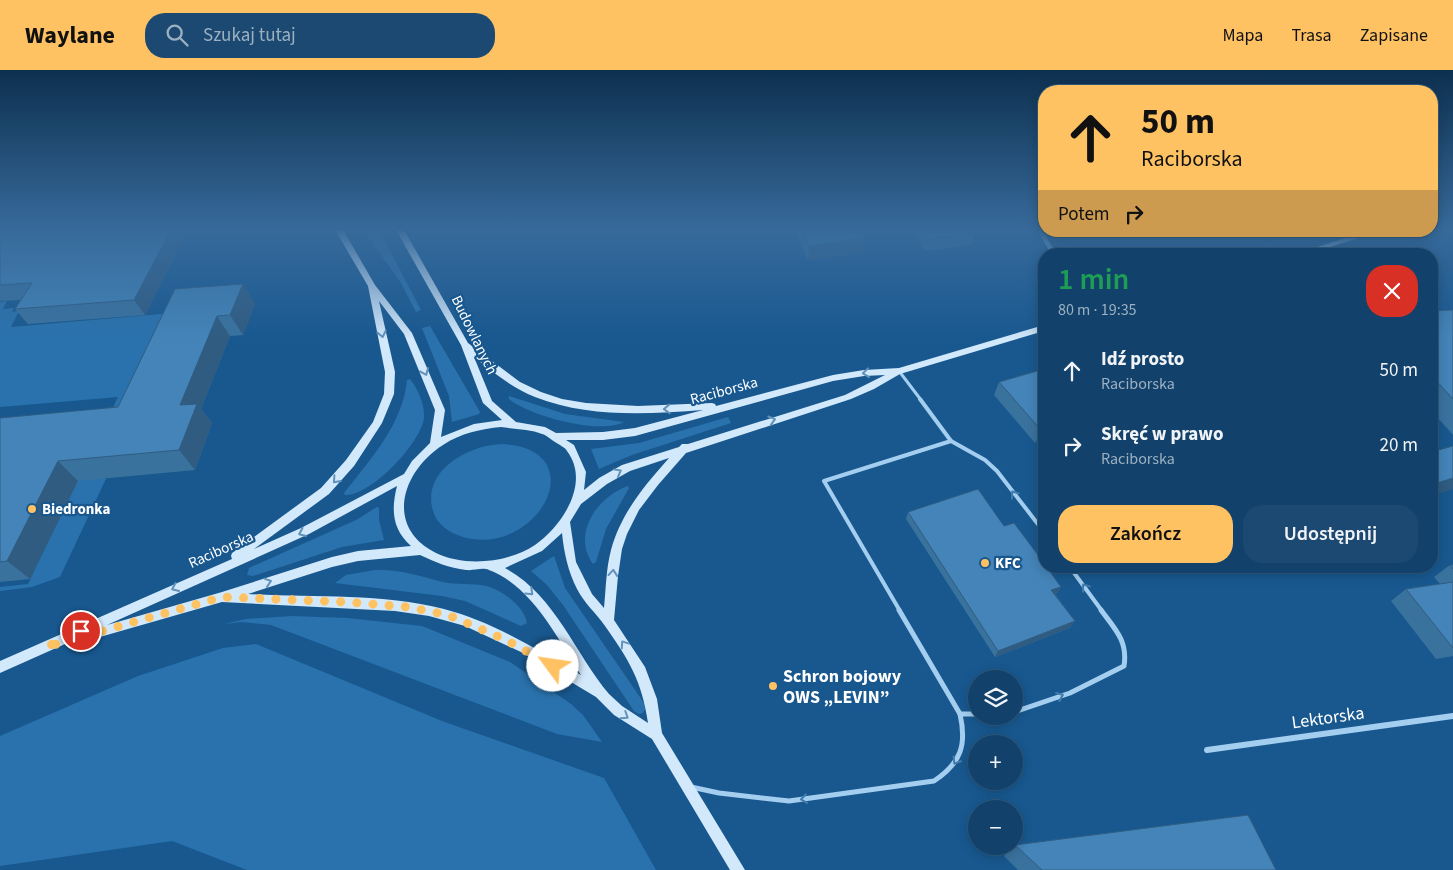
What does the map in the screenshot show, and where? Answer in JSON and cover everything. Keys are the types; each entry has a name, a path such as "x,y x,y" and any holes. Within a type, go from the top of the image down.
{"main road":[{"path":"360,265 372,286 408,333 434,393 440,414 435,446"},
{"name":"Budowlanych","path":"420,265 465,345 488,403 512,423"},
{"path":"219,568 325,491 350,463 377,423 389,394 390,372 372,286"},
{"name":"Raciborska","path":"557,436 603,436 635,432 833,378 899,370 1038,330"},
{"path":"465,345 518,384 544,396 577,404 634,410 733,405"},
{"name":"Raciborska","path":"578,500 603,481 626,468 685,447 848,397 871,388 899,370"},
{"path":"512,423 536,427 557,436 569,446 580,468 582,481 578,500 566,524 551,538 536,548 519,557 490,565 452,564 435,558 421,550 407,536 400,519 400,494 406,477 422,456 435,446 466,430 484,425 512,423"},
{"path":"608,621 614,564 622,533 649,488 685,447"},
{"name":"Raciborska","path":"0,667 305,531 406,477"},
{"path":"566,524 568,546 575,574 588,598 608,621 639,667 651,699 656,735 738,870"},
{"name":"Raciborska","path":"46,647 222,597 346,558 421,550"},
{"path":"490,565 524,586 545,607 599,692 619,713 656,735"},
{"path":"222,597 367,603 408,607 448,615 514,643 599,692"}],"street":[{"name":"Lektorska","path":"1207,750 1453,716"}],"lane":[{"path":"899,370 951,441 985,460 997,471 1038,524"},
{"path":"687,786 719,793 789,801 934,781 949,771 962,750 964,731 960,714 824,481 951,441"},
{"path":"1023,710 1099,680 1124,666 1126,653 1121,637 1075,573"},
{"path":"960,714 968,714"}],"shaded area":[{"path":"388,265 398,265 421,310 416,312 401,283"},
{"path":"7,301 3,309 14,308 12,312 19,311 11,327 184,312 60,577 32,587 0,591 0,587 28,584 118,397 0,407 0,302"},
{"path":"430,326 480,412 479,414 452,422 449,396 422,328"},
{"path":"410,379 416,387 423,408 424,418 421,429 405,454 381,478 356,493 345,495 344,493 384,441 399,412 407,380"},
{"path":"509,396 565,414 624,422 599,426 565,422 532,412 509,399"},
{"path":"728,417 731,423 632,455 599,469 591,449 639,443"},
{"path":"502,444 530,450 546,464 551,481 546,500 533,518 514,532 490,539 463,537 449,531 435,516 431,497 434,484 441,472 450,463 475,449"},
{"path":"628,486 629,488 606,529 596,562 593,564 587,552 585,541 586,529 598,507 617,491"},
{"path":"377,507 379,508 379,520 384,540 342,547 253,576 247,575 249,568 356,520"},
{"path":"554,556 565,588 644,703 645,709 643,713 639,714 634,711 563,605 547,585 531,571"},
{"path":"375,570 401,572 443,582 481,585 492,588 505,595 517,605 527,623 521,626 465,601 442,596 335,583 346,575"},
{"path":"292,616 347,618 422,626 510,662 571,704 583,715 602,742 557,734 271,625 242,622 224,624 246,619"},
{"path":"256,644 442,721 604,778 656,870 247,870 172,841 0,866 0,736 138,676 223,648"}],"building":[{"path":"0,265 152,265 134,300 15,309 32,283 0,285"},
{"path":"243,284 230,315 217,316 180,405 197,404 179,450 58,461 7,561 0,562 0,418 118,407 175,289"},
{"path":"1453,310 1453,399 1438,383 1438,311"},
{"path":"1038,371 1038,427 999,382"},
{"path":"1453,446 1453,478 1438,483 1438,450"},
{"name":"KFC","path":"978,489 1004,526 1014,523 1038,555 1038,573 1051,573 1061,587 1051,590 1075,621 998,651 908,512"},
{"path":"1453,582 1453,648 1406,589"},
{"path":"1248,815 1276,870 1042,870 1023,852 1023,844"}],"place":[{"name":"Biedronka","path":"32,509"},
{"name":"KFC","path":"985,563"},
{"name":"Schron bojowy OWS „LEVIN”","path":"773,686"}],"route":[{"path":"81,631 46,647 222,597 367,603 408,607 448,615 529,651 553,666"}]}
